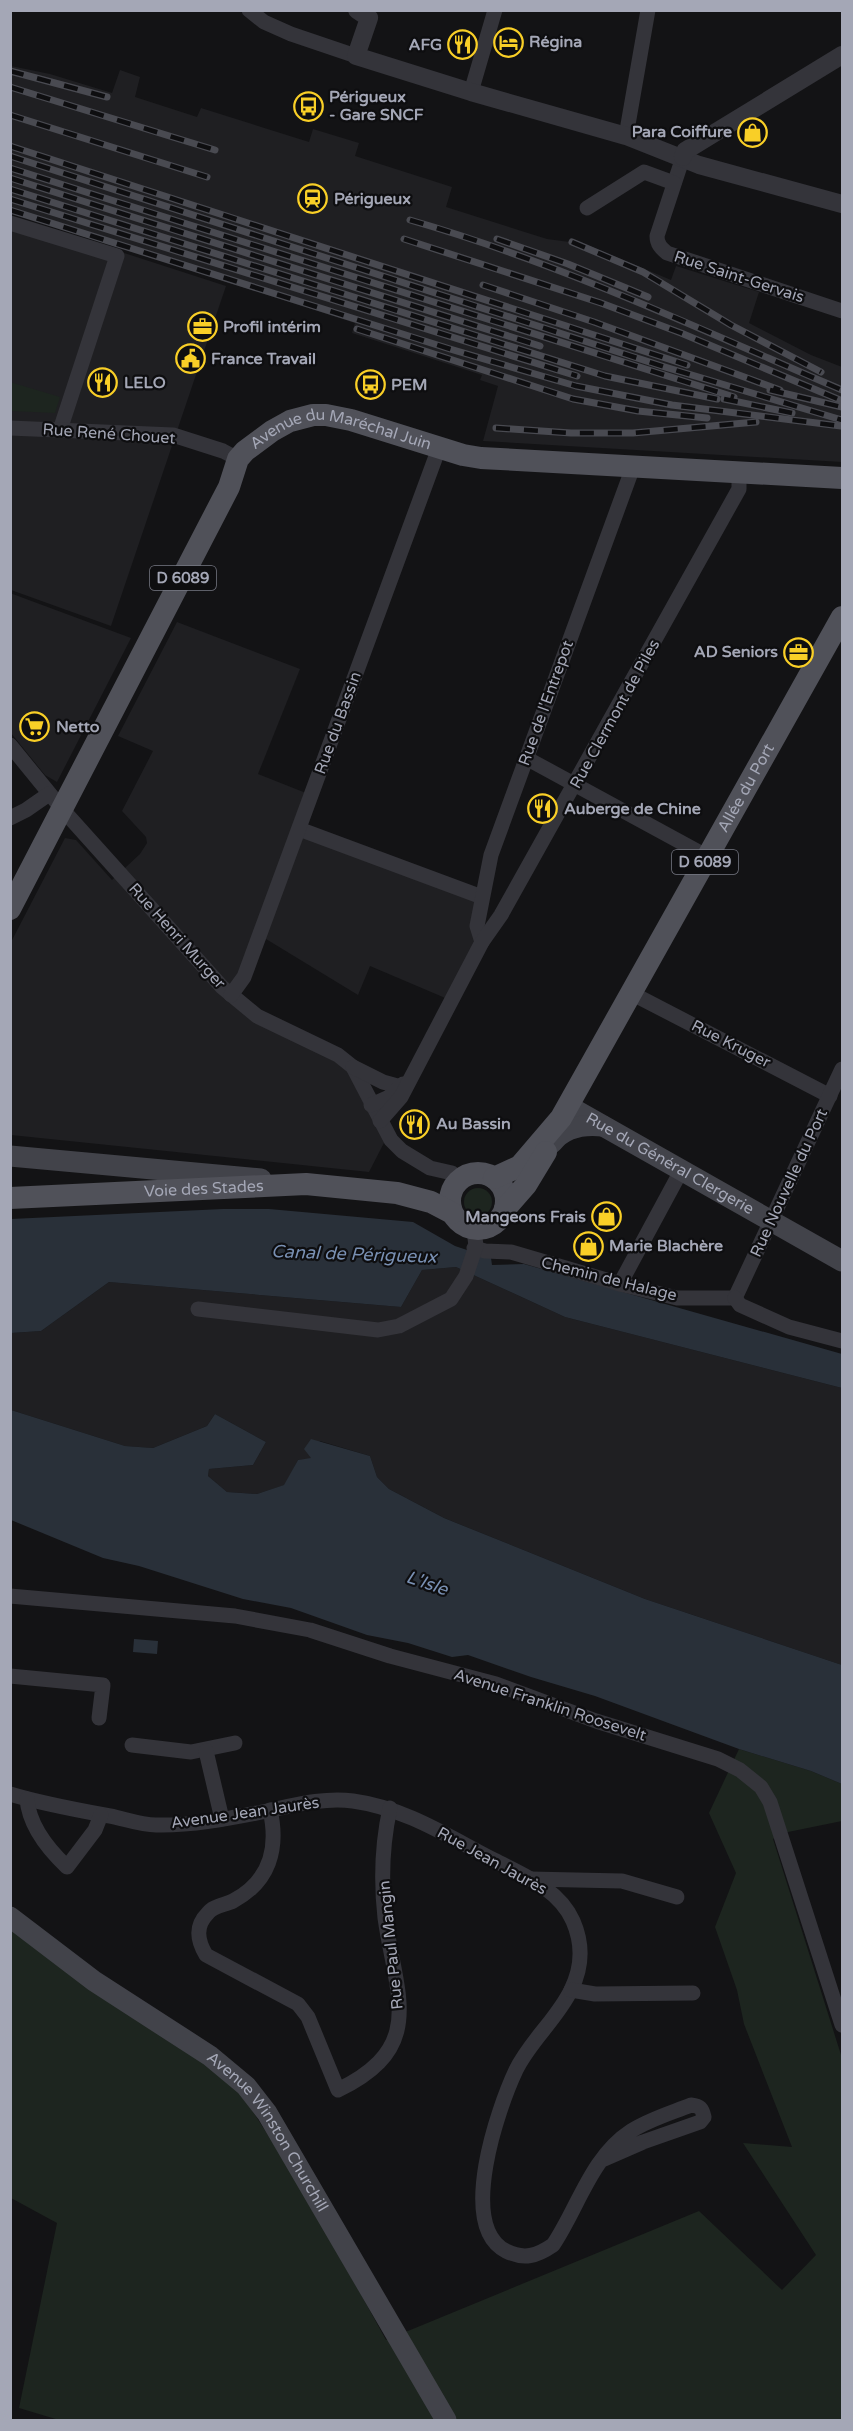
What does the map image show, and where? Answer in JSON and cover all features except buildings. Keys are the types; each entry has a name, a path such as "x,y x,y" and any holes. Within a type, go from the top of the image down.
{"main road":[{"name":"Avenue du Maréchal Juin","path":"10,909 56,802 229,487 238,459 272,430 290,421 313,415 326,415 351,420 439,448 481,458 843,478"},
{"name":"Allée du Port","path":"505,1209 526,1185 552,1143 564,1112 843,617"},
{"name":"Allée du Port","path":"494,1178 520,1166 564,1112"},
{"name":"Rue du Général Clergerie","path":"564,1112 603,1126 843,1261"},
{"path":"552,1143 561,1134 573,1128 603,1126"},
{"path":"10,1156 306,1184"},
{"path":"480,1173 494,1178 505,1192 505,1209 496,1224 474,1243 452,1213 450,1197 456,1183 465,1176 480,1173"},
{"name":"Voie des Stades","path":"397,1192 456,1183"},
{"name":"Voie des Stades","path":"10,1198 306,1184 397,1192 431,1202 452,1213"},
{"name":"Avenue Winston Churchill","path":"10,1917 94,1981 210,2056 246,2086 267,2113 446,2421"}],"street":[{"path":"249,10 264,22 291,34 356,56 471,92 626,136 683,156 699,165 843,204"},
{"path":"471,92 495,10"},
{"path":"626,136 648,10"},
{"path":"356,56 367,13"},
{"path":"683,156 684,151 843,55"},
{"name":"Rue Saint-Gervais","path":"683,156 657,242 667,253 843,310"},
{"path":"587,208 644,172 674,183"},
{"path":"10,223 117,256 60,430"},
{"name":"Rue René Chouet","path":"10,428 173,435 238,459"},
{"name":"Rue du Bassin","path":"231,995 244,977 439,448"},
{"name":"Rue de l'Entrepot","path":"482,942 477,926 491,855 633,467"},
{"name":"Rue Clermont de Piles","path":"380,1121 397,1103 406,1082 482,942 501,915 575,785 739,489 740,472"},
{"name":"Rue Henri Murger","path":"10,745 56,802 222,987 257,1016 338,1054 353,1067 390,1140 402,1151 430,1168 452,1173 456,1183"},
{"path":"526,758 708,857"},
{"path":"10,818 26,810 56,802"},
{"path":"299,829 482,897"},
{"name":"Rue Kruger","path":"631,993 830,1096"},
{"path":"353,1067 383,1082 406,1082"},
{"name":"Rue Nouvelle du Port","path":"735,1298 843,1069"},
{"name":"Rue Clermont de Piles","path":"371,1105 388,1097 406,1082"},
{"path":"620,1284 681,1171"},
{"path":"198,1309 378,1330 399,1326 452,1299 466,1276 474,1243"},
{"name":"Chemin de Halage","path":"474,1243 485,1251 511,1252 677,1298 735,1298"},
{"path":"735,1298 740,1305 789,1327 843,1341"},
{"name":"Avenue Franklin Roosevelt","path":"10,1596 235,1616 310,1630 390,1656 496,1684 596,1721 718,1759 740,1770 761,1787 770,1802 843,2025"},
{"path":"10,1676 103,1685 99,1718"},
{"path":"132,1745 191,1752 206,1751 235,1743"},
{"path":"206,1751 222,1819"},
{"name":"Avenue Jean Jaurès","path":"10,1794 154,1825 222,1819 299,1804 351,1801 390,1809"},
{"path":"27,1799 31,1818 43,1839 68,1867 95,1830 101,1815"},
{"name":"Rue Paul Mangin","path":"270,1810 273,1846 268,1867 257,1883 233,1901 209,1911 200,1924 198,1941 206,1955 298,2004 308,2017 338,2090 362,2079 377,2066 386,2054 396,2032 400,2015 385,1917 383,1877 385,1832 390,1809"},
{"name":"Rue Jean Jaurès","path":"390,1809 530,1879 556,1897 567,1908 580,1940 581,1959 571,1990 517,2069 490,2143 484,2185 484,2208 486,2230 492,2240 501,2249 513,2255 531,2257 553,2245 586,2184 604,2159 631,2131 691,2104 698,2105 702,2109 704,2117 699,2122 604,2159"},
{"path":"530,1879 622,1881 677,1897"},
{"path":"571,1990 595,1994 693,1993"}],"shaded area":[{"path":"11,66 50,74 112,93 120,70 140,77 135,97 197,117 201,108 309,142 313,129 359,143 355,156 452,187 446,207 547,239 585,244 671,280 676,266 759,292 749,323 811,355 842,367 842,462 483,441 498,386 480,380 482,375 352,333 355,323 11,213"},
{"path":"10,216 226,286 111,626 11,590"},
{"path":"10,382 60,397 55,413 11,411"},
{"path":"10,593 131,638 57,782 45,775 11,733"},
{"path":"177,622 300,669 258,774 311,795 297,830 487,900 457,1003 370,966 358,995 266,939 236,998 347,1065 387,1137 369,1172 11,1135 10,944 65,838 76,840 112,880 140,854 147,843 146,837 122,811 153,751 118,736"},
{"path":"478,1188 488,1192 492,1202 488,1212 478,1216 468,1212 464,1202 468,1192"},
{"path":"456,1267 565,1317 842,1388 842,1665 645,1599 444,1518 389,1489 377,1477 370,1456 320,1441 311,1459 298,1460 285,1485 257,1494 227,1492 208,1476 209,1469 253,1465 266,1442 215,1414 207,1426 153,1448 125,1446 11,1410 11,1333 41,1331 109,1282 401,1307 422,1270"},
{"path":"739,1749 811,1771 842,1784 842,1821 788,1832 773,1839 842,2058 842,2420 59,2420 19,2408 57,2223 11,2198 10,1928 208,2064 241,2093 308,2198 386,2340 699,2211 782,2290 816,2255 743,2143 792,2147 744,2024 737,1990 715,1927 736,1873 709,1813"}],"water":[{"name":"Canal de Périgueux","path":"269,1209 413,1222 455,1246 491,1258 492,1265 524,1264 842,1354 842,1388 565,1317 456,1267 422,1270 401,1307 109,1282 41,1331 11,1333 11,1219"},
{"name":"L'Isle","path":"11,1410 125,1446 153,1448 207,1426 215,1414 266,1442 253,1465 209,1469 208,1476 227,1492 257,1494 284,1485 298,1460 311,1458 304,1449 311,1439 370,1456 377,1477 389,1489 444,1518 645,1599 842,1665 842,1784 811,1771 739,1749 595,1696 468,1655 452,1657 408,1643 367,1635 291,1608 243,1599 139,1566 103,1558 11,1520"},
{"path":"134,1639 158,1641 157,1654 133,1652"}],"railway":[{"path":"10,71 107,97"},
{"path":"10,87 215,150"},
{"path":"10,115 207,177"},
{"path":"10,146 687,365"},
{"path":"10,156 665,367 842,420"},
{"path":"10,168 734,397"},
{"path":"10,178 540,346"},
{"path":"10,189 605,376 717,399"},
{"path":"10,199 577,376"},
{"path":"10,210 450,349 576,386 672,405 841,426"},
{"path":"410,220 520,256 629,298 842,390"},
{"path":"404,239 601,303 681,333 840,400"},
{"path":"497,239 568,264 648,297"},
{"path":"572,242 643,272 731,325 821,372"},
{"path":"483,285 594,322 780,390"},
{"path":"357,329 573,399 638,411 707,418"},
{"path":"770,390 842,407"},
{"path":"724,399 792,413"},
{"path":"496,428 571,433 633,433 756,422"}],"place":[{"name":"Régina","path":"508,42"},
{"name":"AFG","path":"463,45"},
{"name":"Périgueux - Gare SNCF","path":"308,106"},
{"name":"Para Coiffure","path":"753,132"},
{"name":"Périgueux","path":"313,199"},
{"name":"Profil intérim","path":"202,327"},
{"name":"France Travail","path":"190,359"},
{"name":"LELO","path":"103,383"},
{"name":"PEM","path":"370,385"},
{"name":"AD Seniors","path":"799,652"},
{"name":"Netto","path":"35,727"},
{"name":"Auberge de Chine","path":"543,809"},
{"name":"Au Bassin","path":"415,1124"},
{"name":"Mangeons Frais","path":"607,1217"},
{"name":"Marie Blachère","path":"588,1246"}]}
